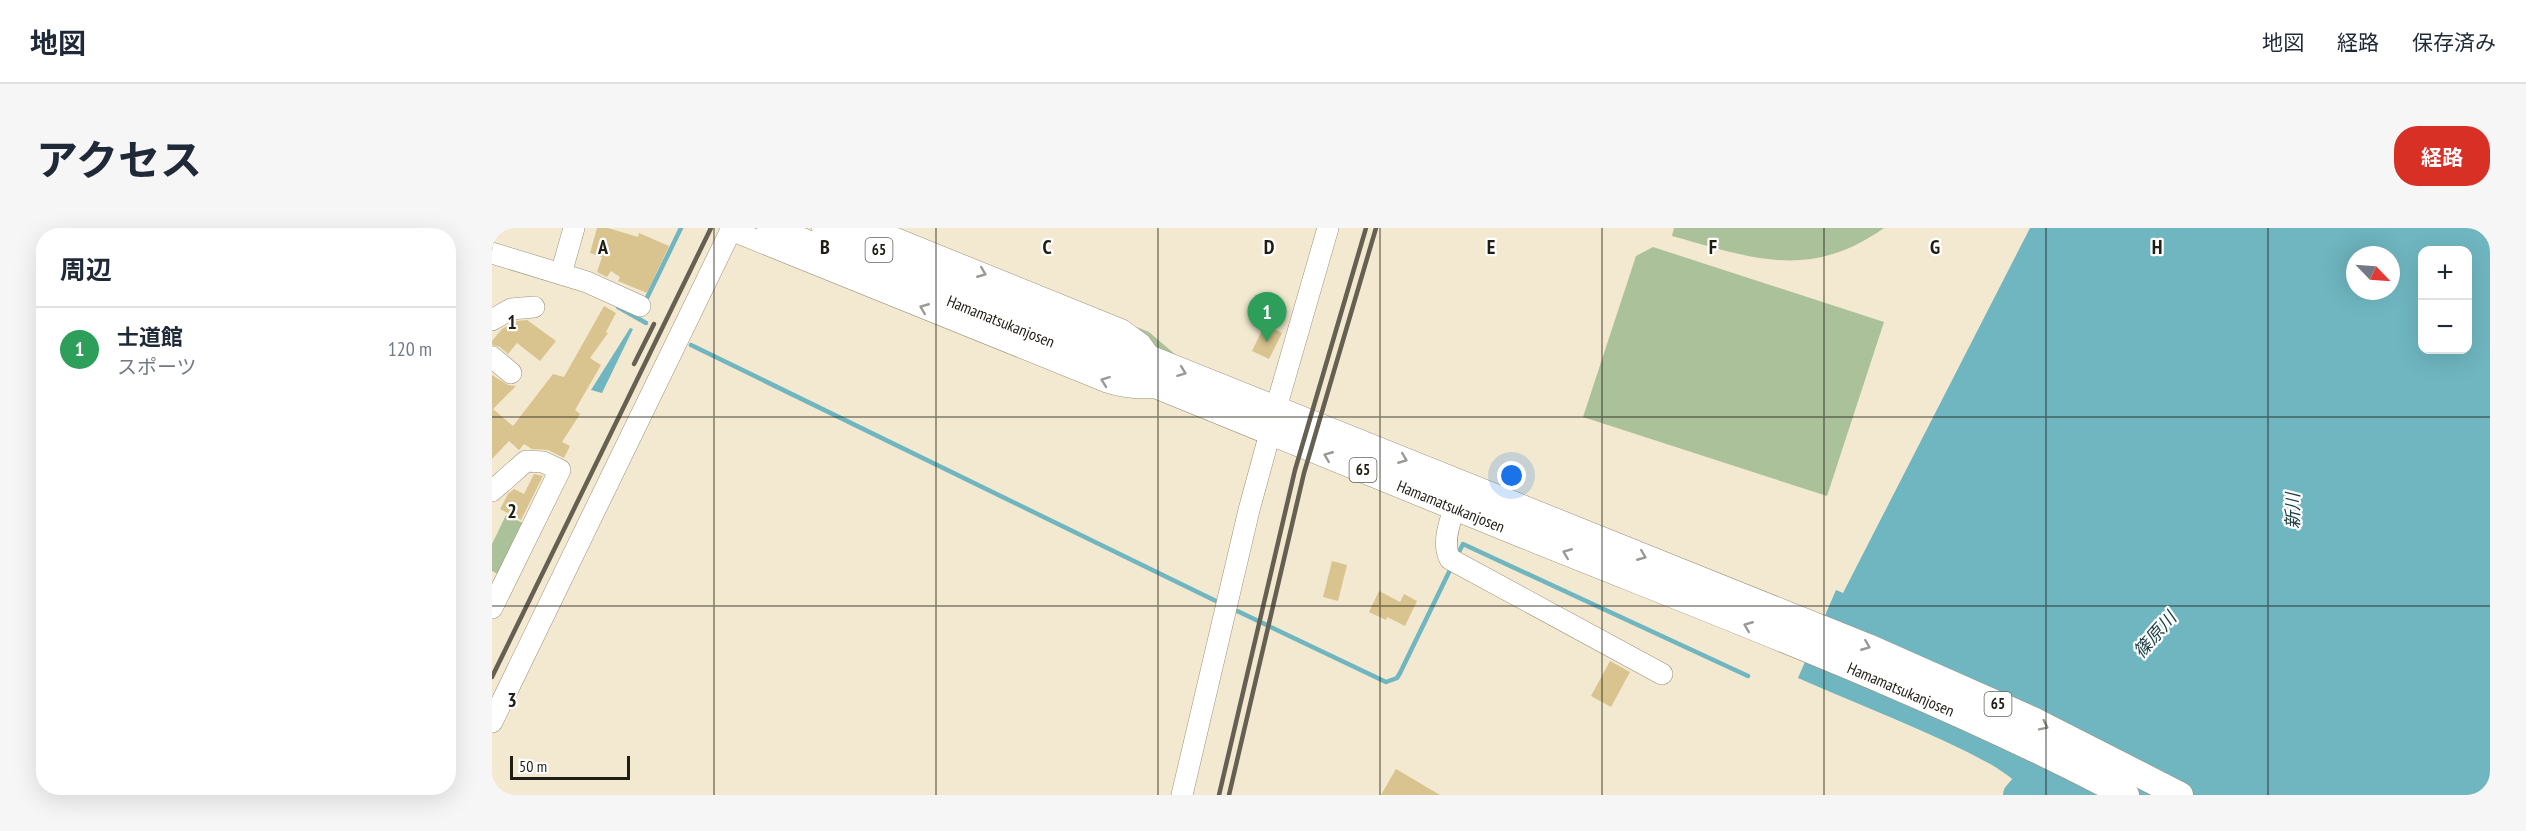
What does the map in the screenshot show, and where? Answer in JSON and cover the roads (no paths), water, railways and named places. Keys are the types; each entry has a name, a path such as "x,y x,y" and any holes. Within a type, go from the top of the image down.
{"main road":[{"name":"Hamamatsukanjosen","path":"770,228 929,281 1153,361 1276,408 1445,494"},
{"name":"Hamamatsukanjosen","path":"825,228 929,281 1162,387 1270,433 1445,494 1799,632 1924,671 2035,721 2180,795"},
{"name":"Hamamatsukanjosen","path":"1799,632 2126,795"}],"street":[{"path":"561,274 574,228"},
{"path":"870,228 1122,330 1141,344 1153,361"},
{"path":"1276,408 1328,228"},
{"path":"492,722 731,229 1107,382 1140,389 1162,387"},
{"path":"492,253 586,282 640,306"},
{"path":"492,320 511,309 534,307"},
{"path":"492,357 511,373"},
{"path":"1182,795 1226,606 1270,433"},
{"path":"492,491 526,461 543,462 560,470 492,608"},
{"path":"1445,494 1449,524 1447,546 1450,560 1662,674"}],"water":[{"name":"新川","path":"2030,228 2490,228 2490,795 2033,795 1997,768 1969,753 1798,678 1836,590 1843,593"},
{"path":"630,328 633,329 602,393 591,390"}],"waterway":[{"path":"644,304 681,228"},
{"path":"618,307 646,323"},
{"path":"691,345 1220,603"},
{"path":"1460,550 1463,544 1748,676"},
{"path":"1233,609 1386,682 1397,678 1400,673 1450,570"},
{"name":"篠原川","path":"2017,795 2049,758"}],"railway":[{"path":"492,677 711,228"},
{"path":"1219,795 1295,470 1366,228"},
{"path":"1229,795 1304,473 1376,228"},
{"path":"634,364 654,324"}],"place":[{"name":"士道館","path":"1267,342"}]}
